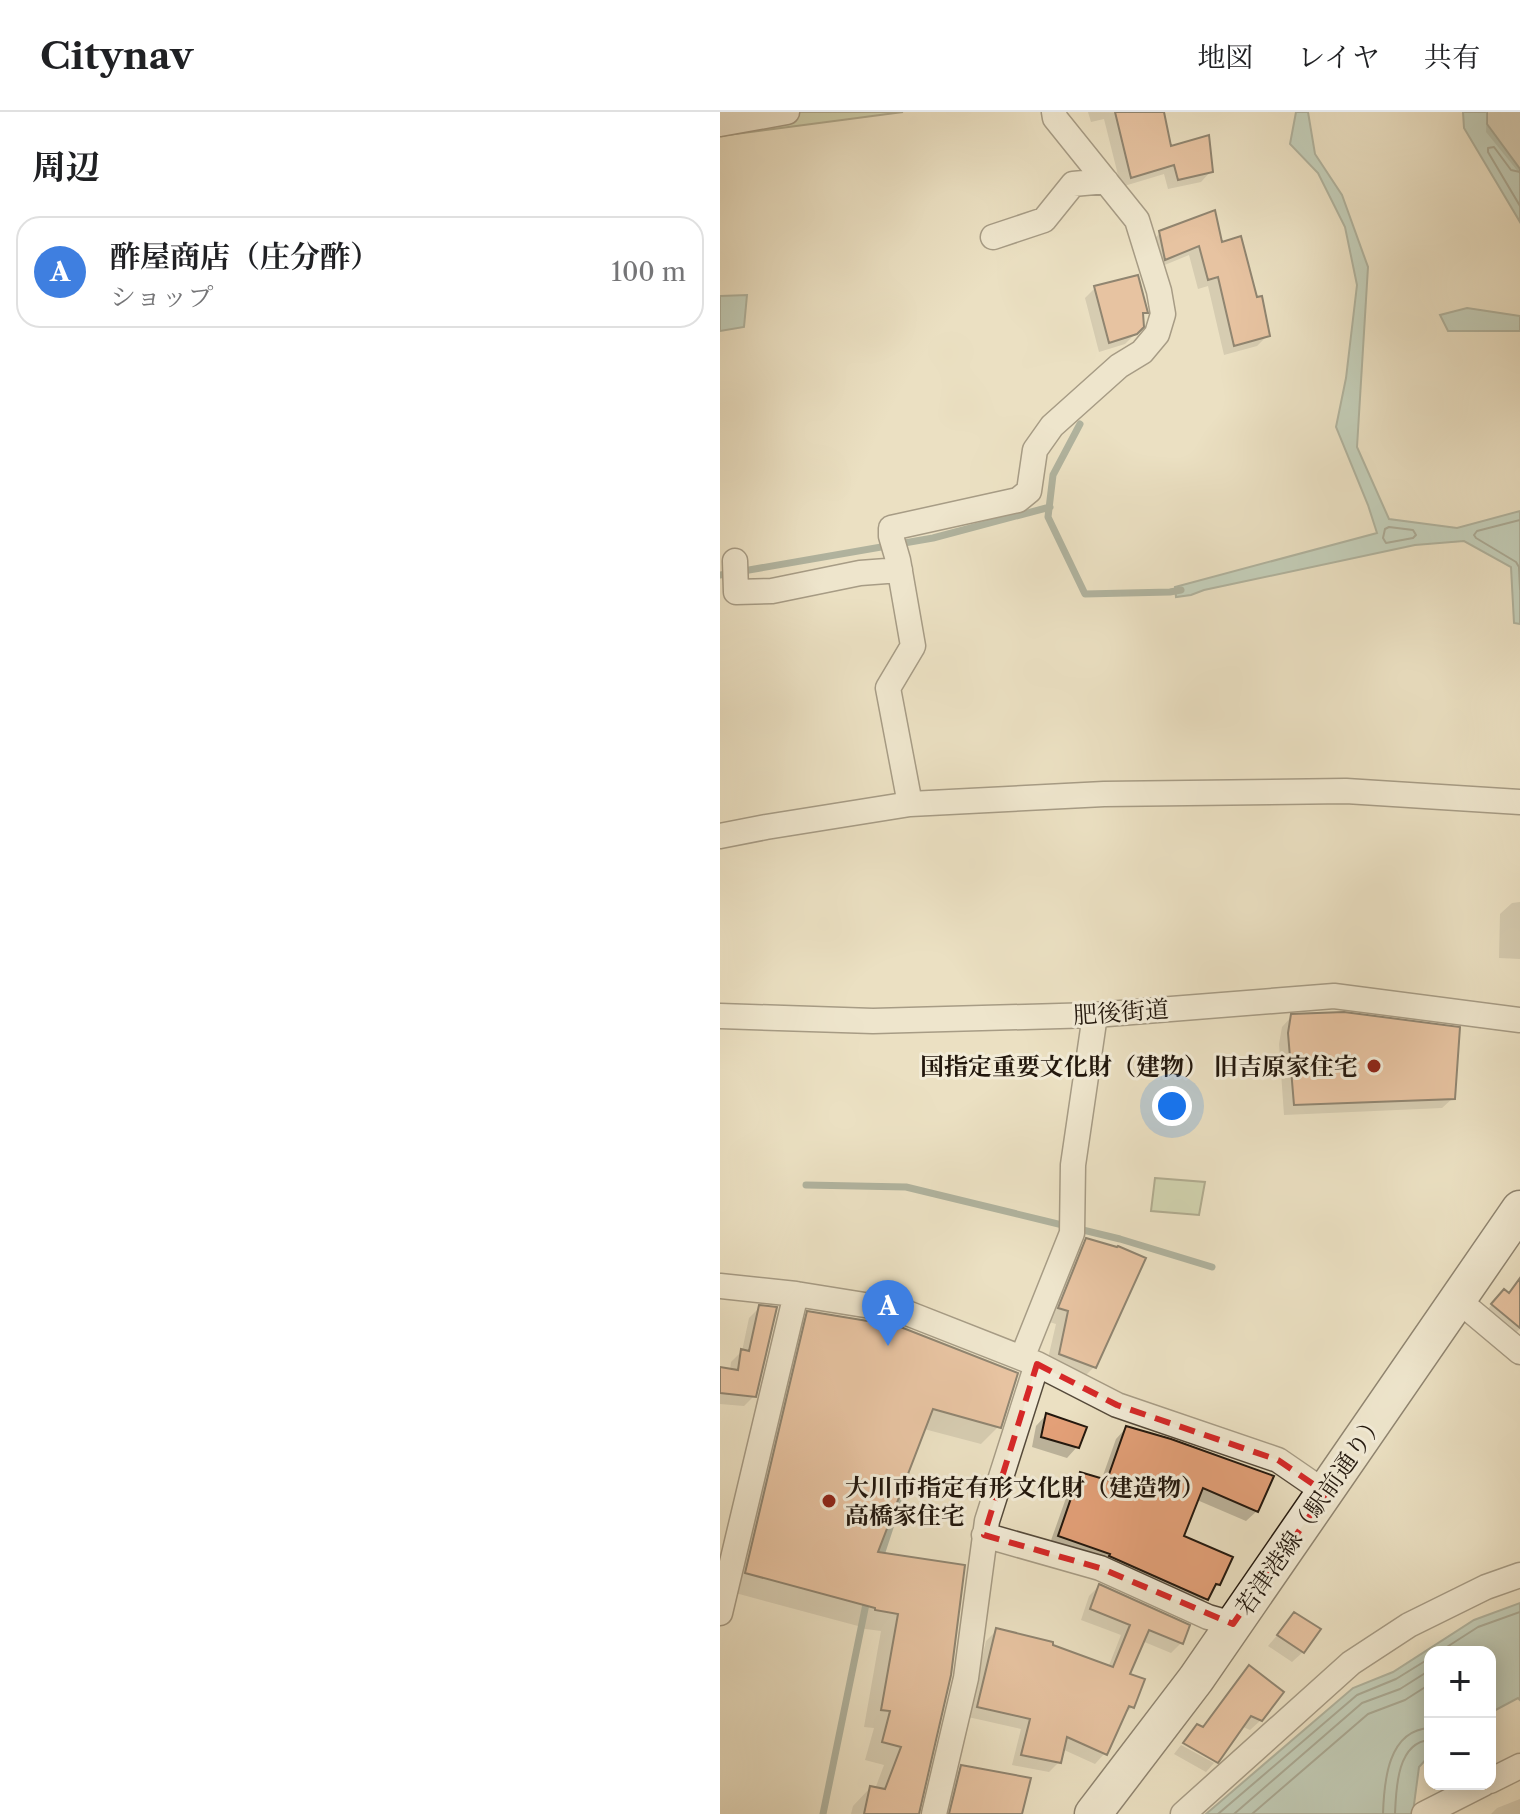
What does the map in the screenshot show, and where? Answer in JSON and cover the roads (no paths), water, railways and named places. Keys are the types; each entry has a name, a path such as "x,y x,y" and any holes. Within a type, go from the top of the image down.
{"main road":[{"name":"若津港線（駅前通り）","path":"1093,1814 1196,1679 1520,1209"}],"street":[{"path":"720,124 787,112"},
{"path":"910,804 888,688 913,646 891,528 1018,500 1029,491 1035,450 1052,426 1119,366 1142,352 1157,334 1163,314 1137,220 1055,118 1054,112"},
{"path":"993,237 1044,220 1073,184 1106,181"},
{"path":"735,569 736,592 772,591 899,565"},
{"path":"720,836 910,804 1104,794 1346,791 1520,802"},
{"name":"肥後街道","path":"720,1016 873,1021 1095,1015 1334,996 1520,1020"},
{"path":"934,1814 966,1678 987,1521 1030,1361 1072,1228 1073,1165 1095,1015"},
{"path":"720,1286 796,1294 902,1311 1030,1361 1117,1405 1278,1460 1326,1493"},
{"path":"720,1613 796,1294"},
{"path":"1458,1300 1520,1352"},
{"path":"984,1535 1100,1568 1208,1617 1233,1624"},
{"path":"1183,1814 1351,1663 1409,1625 1486,1587 1520,1575"},
{"path":"1496,1778 1520,1766"},
{"path":"1424,1814 1471,1790"}],"water":[{"path":"1296,112 1308,112 1315,154 1342,195 1368,267 1357,447 1389,519 1457,528 1520,511 1520,624 1514,623 1511,567 1464,541 1415,545 1176,597 1175,587 1377,533 1336,427 1346,378 1357,285 1345,227 1318,173 1290,144"},
{"path":"1463,112 1487,112 1487,124 1520,169 1520,222 1464,128"},
{"path":"747,295 744,327 720,331 720,296"},
{"path":"1467,308 1520,316 1520,331 1448,331 1440,315"},
{"path":"1520,1603 1520,1700 1518,1698 1496,1710 1496,1646 1434,1646 1474,1620"},
{"path":"1424,1652 1424,1762 1419,1767 1411,1814 1206,1814 1353,1688 1393,1672"}],"waterway":[{"path":"1080,424 1053,475 1048,517 1085,594 1181,590"},
{"path":"720,575 933,538 1050,507"},
{"path":"806,1185 906,1187 1120,1239 1212,1267"},
{"path":"879,1561 902,1491"},
{"path":"823,1814 867,1599"}],"place":[{"name":"国指定重要文化財（建物） 旧吉原家住宅","path":"1374,1066"},
{"name":"酢屋商店（庄分酢）","path":"888,1346"},
{"name":"大川市指定有形文化財（建造物） 高橋家住宅","path":"829,1501"}]}
